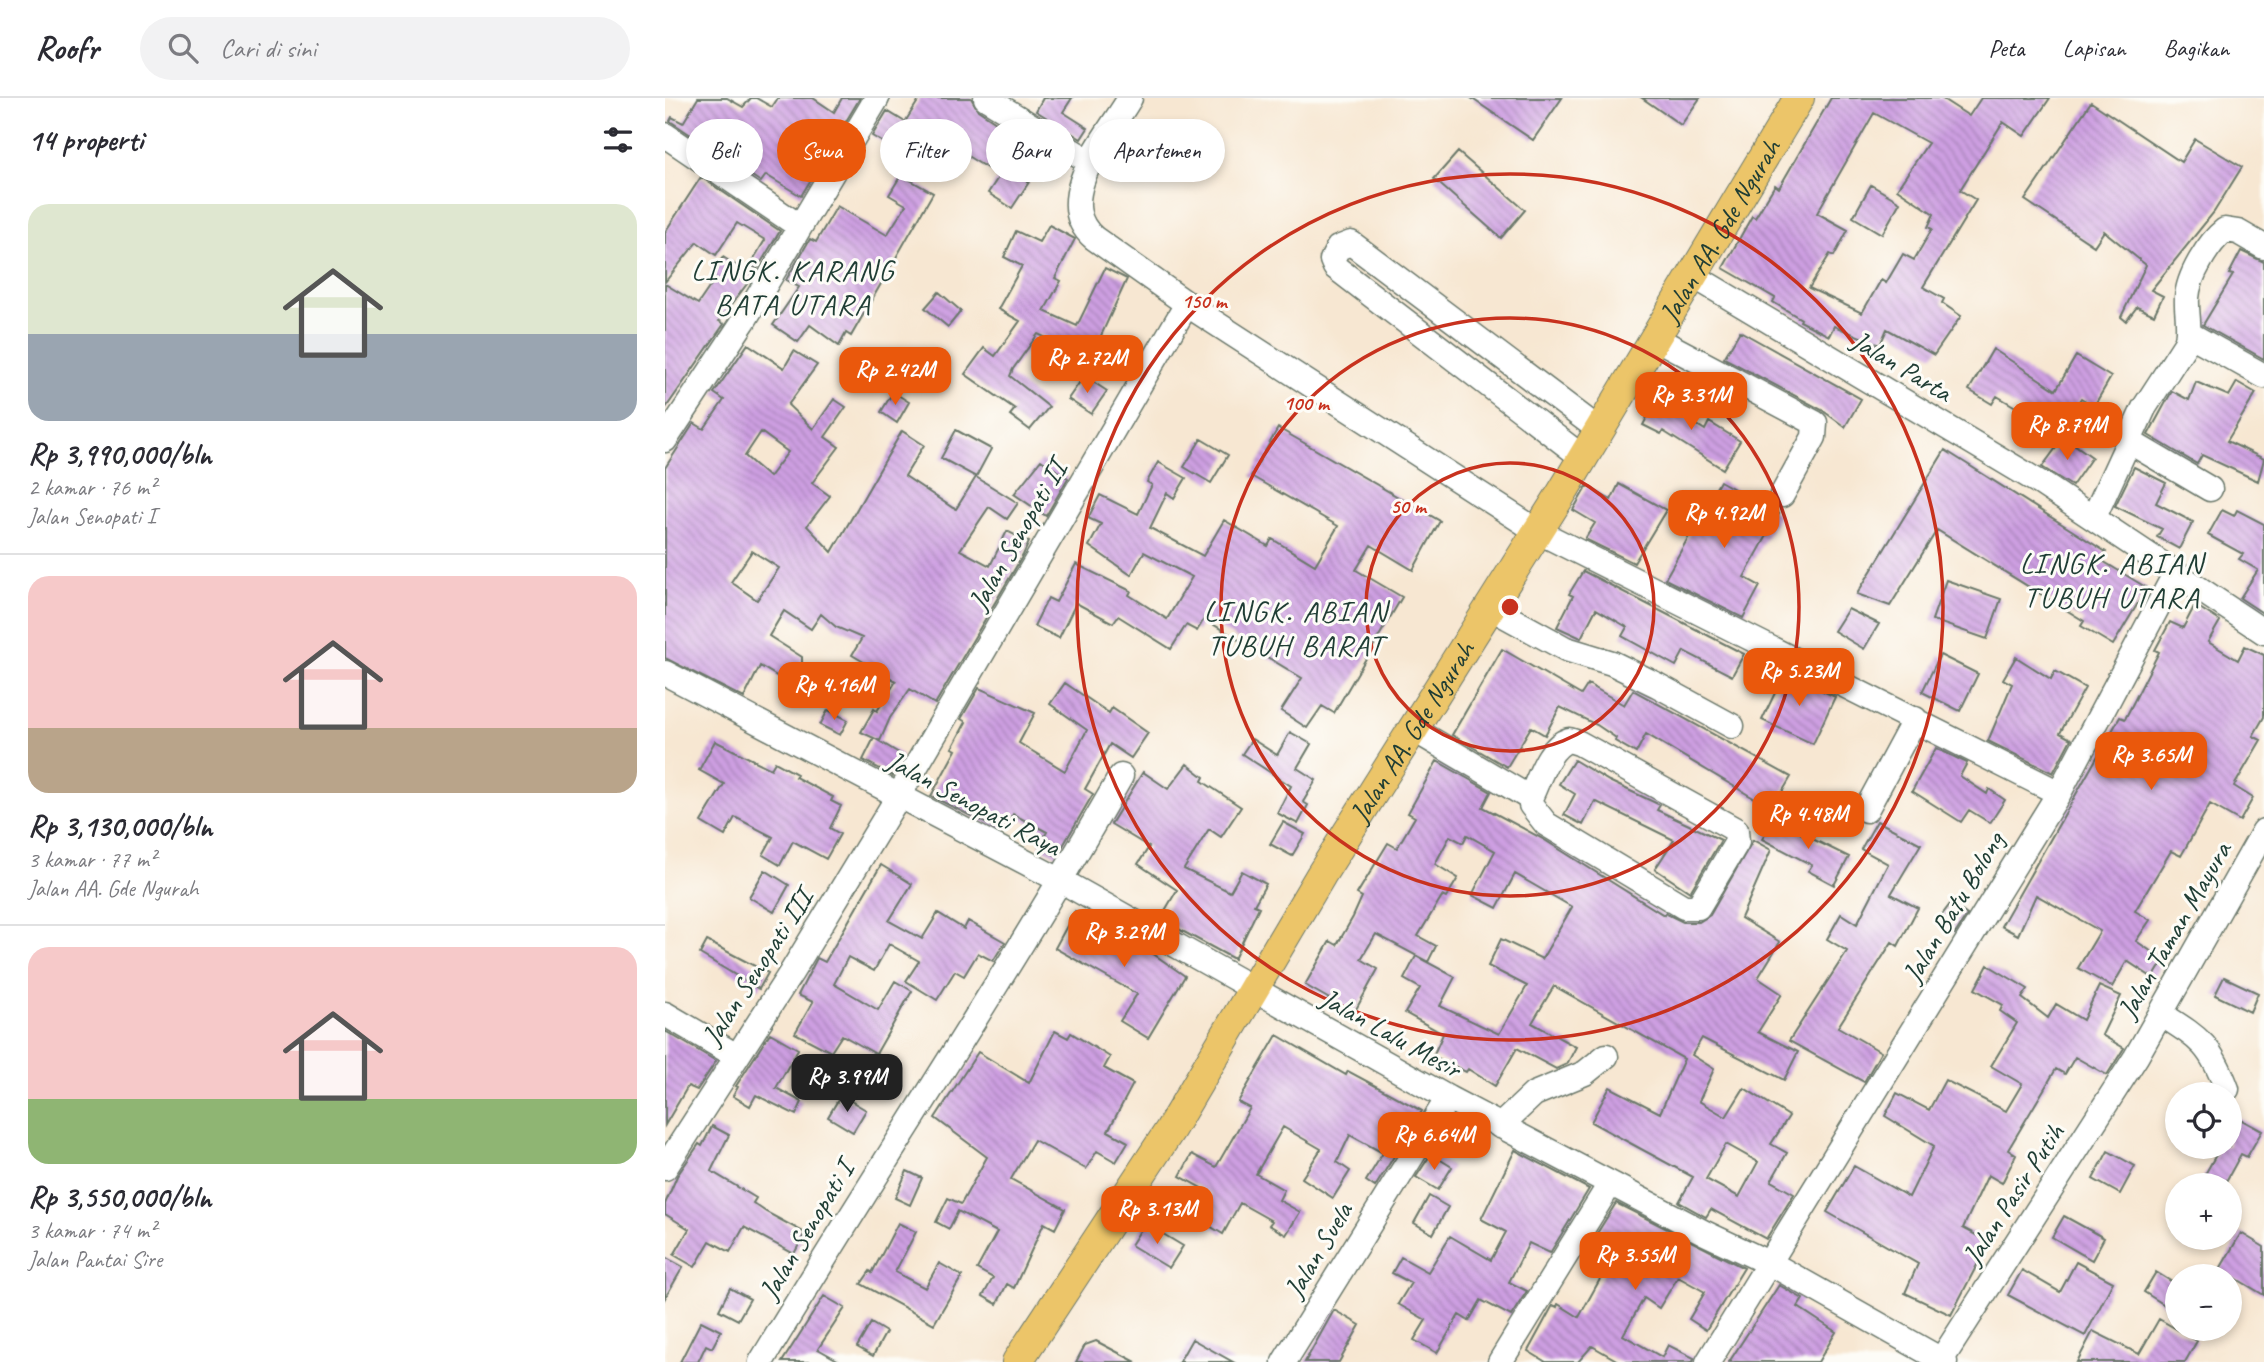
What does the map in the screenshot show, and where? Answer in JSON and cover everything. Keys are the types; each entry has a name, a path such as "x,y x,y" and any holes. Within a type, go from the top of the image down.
{"main road":[{"name":"Jalan AA. Gde Ngurah","path":"1017,1362 1170,1130 1411,728 1537,531 1799,98"}],"street":[{"path":"665,440 743,322 877,98"},
{"path":"986,98 1089,161"},
{"path":"1118,119 1130,98"},
{"path":"665,135 799,226"},
{"path":"1089,169 1079,187 1076,201 1084,228 1187,304 1537,531 2059,793"},
{"path":"2094,517 2144,408 2181,352 2189,334 2188,284 2225,230 2238,232 2264,247"},
{"path":"1582,457 1335,267 1332,260 1338,247 1351,243 1598,429"},
{"path":"1373,296 1389,271"},
{"name":"Jalan Parta","path":"1692,275 2094,517 2180,577"},
{"name":"Jalan Senopati II","path":"898,797 1187,304"},
{"path":"2189,334 2264,376"},
{"path":"1655,338 1815,423 1814,437 1782,495"},
{"path":"1551,432 1568,409"},
{"path":"2130,442 2210,489"},
{"path":"2180,577 2264,632"},
{"name":"Jalan Batu Bolong","path":"1708,1362 2059,793 2180,577"},
{"path":"1489,607 1566,649 1612,663 1732,726"},
{"name":"Jalan Senopati Raya","path":"665,673 1061,882 1254,990"},
{"path":"1866,810 1916,719"},
{"path":"1411,728 1531,798"},
{"path":"1575,741 1728,822 1738,834 1702,904 1689,909 1546,824 1531,805 1531,798 1553,751 1560,742 1575,741"},
{"name":"Jalan Senopati I","path":"761,1362 866,1188 1061,882 1121,776"},
{"name":"Jalan Senopati III","path":"665,1168 735,1055 791,972 898,797"},
{"name":"Jalan Taman Mayura","path":"2136,1057 2264,831"},
{"name":"Jalan Lalu Mesir","path":"1254,990 1500,1126 1768,1263 1942,1361"},
{"path":"665,1014 735,1055"},
{"path":"2161,1014 2200,1039 2216,1059 2224,1082"},
{"path":"1500,1126 1534,1094 1585,1073 1605,1056"},
{"name":"Jalan Pasir Putih","path":"1942,1361 2136,1057"},
{"name":"Jalan Suela","path":"1284,1362 1448,1098"},
{"path":"1500,1362 1611,1184"}],"building":[{"path":"698,98 727,98 743,107 751,98 756,98 772,107 778,98 813,98 834,112 842,98 860,98 847,119 777,119 777,182 766,175 763,179 763,119 686,119 686,132 670,121 672,117 683,123"},
{"path":"920,98 971,98 978,110 992,119 986,119 986,168 972,159 972,119 907,119"},
{"path":"1043,98 1072,98 1063,112 1074,119 1049,119 1036,111"},
{"path":"1471,98 1562,98 1533,140"},
{"path":"1642,98 1700,98 1681,125"},
{"path":"1831,98 1941,98 1969,116 1981,98 2050,98 2024,136 2003,122 1960,190 1976,200 1923,287 1944,299 1942,303 1961,316 1934,355 1887,329 1880,345 1834,326 1829,336 1800,321 1801,319 1773,302 1775,298 1723,268 1752,216 1755,218 1775,185 1779,188","holes":["1874,113 1928,143 1897,189 1934,214 1928,227 1932,229 1914,260 1903,254 1886,283 1881,280 1862,313 1809,288 1830,254 1834,256 1848,230 1817,213"]},
{"path":"2091,102 2181,162 2195,139 2242,167 2214,212 2151,290 2163,296 2154,315 2137,307 2126,321 2121,317 2146,265 2104,231 2094,246 2025,200"},
{"path":"887,111 900,119 882,119"},
{"path":"1075,120 1088,128 1081,139 1075,135"},
{"path":"880,123 880,141 872,136"},
{"path":"1458,152 1525,210 1501,238 1434,179"},
{"path":"698,182 708,182 780,231 757,269 750,265 765,240 737,223 716,255 697,242 665,282 665,232"},
{"path":"778,182 809,182 801,196"},
{"path":"897,182 913,182 933,193 851,336 846,333 839,346 810,325 798,342 773,325 799,287 786,280 810,239 816,242 837,206 887,235 906,205 889,195"},
{"path":"995,182 1029,182 1012,208 988,193"},
{"path":"1871,185 1900,202 1882,234 1853,217"},
{"path":"1049,225 1075,239 1055,278 1061,281 1044,311 1077,326 1105,268 1127,279 1088,364 1068,352 1070,349 1038,334 1013,369 1010,376 1049,407 1030,430 1010,415 1015,409 965,374 984,348 995,356 1020,321 998,309 1022,266 1004,257 1016,231 1039,242"},
{"path":"2241,251 2264,262 2264,359 2203,325 2233,275 2229,274"},
{"path":"723,257 753,276 719,321 724,324 665,409 665,284 698,304 715,279 711,276"},
{"path":"939,292 961,311 948,327 925,308"},
{"path":"1740,331 1861,399 1845,427 1822,410 1724,358"},
{"path":"748,344 784,368 794,351 817,365 788,405 813,429 834,399 846,407 825,437 839,447 812,483 830,496 807,526 832,552 902,431 924,445 905,476 953,508 956,509 976,477 1018,503 1007,519 989,507 960,550 990,566 1007,531 1029,542 1023,555 935,704 910,689 890,718 880,741 861,732 874,709 877,711 896,681 852,655 862,638 836,627 821,614 811,629 784,611 769,636 802,657 802,663 790,684 760,666 744,698 665,658 665,468 694,423 704,429 724,400 714,393","holes":["761,432 788,452 769,477 745,456","752,551 779,568 757,600 731,582"]},
{"path":"1993,349 2056,390 2076,356 2111,377 2094,406 2081,398 2052,444 2024,426 2031,416 1997,396 1992,404 1969,390"},
{"path":"1084,376 1107,391 1091,414 1068,399"},
{"path":"2196,382 2229,396 2237,382 2256,393 2227,441 2264,459 2258,481 2202,455 2197,464 2148,435 2172,391 2189,400"},
{"path":"1661,391 1679,401 1674,410 1705,430 1709,422 1740,441 1723,469 1663,431 1661,434 1643,425"},
{"path":"893,392 909,402 897,423 881,412"},
{"path":"1278,428 1440,521 1413,570 1371,545 1356,570 1402,597 1334,713 1322,706 1307,728 1281,711 1302,678 1204,619 1197,631 1186,625 1171,649 1118,616 1113,623 1076,603 1059,638 1034,626 1048,598 1056,602 1076,564 1131,591 1129,595 1167,619 1192,577 1144,552 1131,575 1089,546 1101,524 1088,518 1100,495 1138,514 1152,485 1147,482 1158,462 1186,478 1174,498 1167,493 1150,528 1203,556 1224,520 1268,546 1272,539 1315,565 1338,526 1251,476"},
{"path":"956,430 991,449 976,477 941,458"},
{"path":"2064,437 2092,457 2072,486 2042,467"},
{"path":"1201,439 1228,455 1211,483 1184,467"},
{"path":"1945,450 2106,552 2101,560 2147,588 2113,645 2081,626 2084,621 1937,530 1890,606 1857,594"},
{"path":"1041,460 1068,478 1046,516 1014,494"},
{"path":"2134,467 2166,483 2156,503 2193,522 2179,549 2157,537 2162,529 2115,506"},
{"path":"1720,481 1779,514 1744,577 1760,586 1743,618 1665,579"},
{"path":"1619,484 1666,510 1634,563 1585,539 1595,523 1573,510 1587,486 1611,500"},
{"path":"2222,510 2234,516 2237,510 2264,524 2264,614 2240,598 2258,570 2239,559 2243,554 2208,535"},
{"path":"1583,571 1744,654 1732,676 1684,651 1676,666 1622,636 1627,627 1596,609 1581,638 1557,627 1573,596 1569,594"},
{"path":"1946,580 2001,599 1987,639 1932,620"},
{"path":"2195,605 2220,621 2208,642 2238,660 2245,646 2264,655 2264,717 2253,736 2261,740 2234,786 2253,798 2240,821 2210,804 2181,856 2171,851 2135,911 2150,920 2136,941 2164,960 2153,978 2127,961 2112,987 2078,968 2100,931 2036,895 2018,935 2001,926 2120,717 2125,719 2159,652 2155,650 2170,622 2183,628"},
{"path":"1848,609 1879,624 1864,649 1834,631"},
{"path":"1502,649 1581,695 1588,684 1624,705 1633,690 1791,777 1772,809 1646,734 1636,753 1615,741 1616,738 1597,725 1560,707 1545,735 1531,727 1507,767 1452,735"},
{"path":"1940,655 1978,674 1960,711 1922,692"},
{"path":"2016,657 2051,679 2055,671 2085,688 2060,733 2071,739 2053,773 1988,741 2012,684 2003,679"},
{"path":"1785,672 1835,697 1813,744 1762,720"},
{"path":"1065,683 1109,713 1112,708 1148,733 1131,758 1110,744 1085,789 1093,794 1057,856 1039,846 1047,832 1013,814 1003,832 931,796 956,750 952,748 966,722 961,719 979,688 1035,713 1019,743 1065,771 1087,730 1050,704"},
{"path":"828,710 848,720 840,735 820,725"},
{"path":"1290,732 1311,744 1297,768 1316,780 1303,802 1308,805 1298,824 1277,813 1291,786 1242,754 1252,739 1277,755"},
{"path":"874,738 902,755 893,776 863,760"},
{"path":"715,741 771,769 775,762 797,774 795,777 833,797 831,801 841,806 830,828 840,834 826,859 793,841 780,865 763,855 773,837 735,817 725,836 701,822 724,784 699,770"},
{"path":"1936,748 1967,763 1960,776 1987,794 1989,789 2005,800 1990,823 1969,810 1961,822 1912,791"},
{"path":"1574,760 1609,781 1660,805 1657,810 1721,840 1690,892 1655,869 1674,840 1595,801 1583,825 1564,815 1575,794 1559,784"},
{"path":"1437,761 1491,792 1483,807 1543,839 1664,915 1665,913 1683,922 1699,922 1710,915 1753,840 1771,850 1741,918 1780,942 1758,978 1782,994 1758,1032 1798,1052 1784,1080 1702,1038 1692,1055 1714,1069 1699,1101 1726,1117 1744,1088 1789,1116 1771,1144 1787,1153 1771,1181 1794,1194 1766,1239 1711,1209 1706,1217 1679,1202 1693,1177 1591,1122 1610,1087 1660,1113 1684,1059 1554,986 1532,1023 1576,1047 1567,1064 1556,1069 1517,1048 1495,1086 1468,1069 1466,1072 1433,1056 1443,1034 1405,1013 1420,988 1404,979 1416,956 1455,977 1440,1006 1499,1034 1527,986 1488,966 1501,939 1542,959 1572,907 1515,874 1497,908 1472,895 1495,851 1467,835 1463,843 1450,836 1435,864 1458,878 1446,898 1442,896 1418,936 1436,946 1428,962 1376,934 1361,959 1378,969 1354,1013 1305,985 1330,941 1337,945 1362,897 1357,894 1388,843 1397,848 1415,817 1408,813","holes":["1726,1144 1758,1162 1739,1197 1706,1179"]},
{"path":"1187,764 1204,777 1202,781 1241,807 1221,837 1209,829 1184,869 1230,892 1242,871 1266,884 1254,905 1259,907 1234,959 1160,919 1177,890 1138,864 1149,847 1111,824 1143,772 1168,789"},
{"path":"1774,820 1849,857 1834,885 1808,871 1812,865 1762,839"},
{"path":"1877,821 1921,844 1891,894 1918,908 1898,946 1892,942 1838,1027 1881,1052 1864,1082 1789,1041 1847,951 1827,939 1841,914 1857,924 1888,864 1861,849"},
{"path":"1283,822 1305,834 1292,856 1270,844"},
{"path":"881,865 912,884 889,921 922,939 938,913 964,929 968,921 1005,942 993,961 978,953 964,976 955,971 937,1000 906,981 919,961 889,944 874,971 848,957 834,984 878,1010 895,981 912,991 876,1054 842,1035 831,1052 795,1033 813,1002 798,995 817,958 825,962"},
{"path":"765,870 789,885 774,912 749,897"},
{"path":"1951,903 1967,915 1955,934 1938,920"},
{"path":"1075,911 1125,938 1126,935 1185,976 1148,1038 1120,1021 1137,994 1055,948"},
{"path":"707,941 768,973 759,989 700,954"},
{"path":"1988,965 2028,989 2022,998 2048,1018 2056,1004 2083,1020 2099,986 2121,996 2102,1035 2124,1048 2107,1075 2075,1057 2065,1074 2056,1069 2008,1150 2016,1155 2002,1183 1988,1175 1963,1228 1989,1242 1951,1315 1905,1293 1918,1264 1827,1212 1854,1166 1909,1197 1934,1146 1885,1116 1897,1093 1929,1110 1945,1080 2006,1111 2022,1084 1991,1066 2017,1023 2000,1011 2003,1005 1975,989"},
{"path":"2224,977 2258,993 2250,1012 2215,995"},
{"path":"665,1031 716,1061 697,1090 688,1086 665,1125"},
{"path":"1055,1031 1068,1038 1071,1033 1110,1057 1104,1068 1133,1084 1108,1131 1128,1142 1116,1162 1097,1151 1086,1169 1034,1140 1011,1179 1065,1209 1055,1229 1044,1223 1014,1288 1007,1284 997,1304 983,1296 993,1278 977,1269 997,1232 958,1211 949,1229 936,1222 948,1198 961,1204 987,1157 935,1118 978,1052 1029,1083"},
{"path":"770,1033 798,1049 776,1088 802,1102 796,1115 756,1095 750,1106 733,1096 738,1087 736,1086"},
{"path":"1277,1035 1346,1075 1348,1071 1422,1111 1375,1187 1366,1181 1383,1153 1350,1135 1337,1162 1350,1171 1333,1198 1302,1178 1321,1149 1283,1127 1256,1174 1284,1190 1279,1200 1300,1212 1286,1235 1269,1225 1272,1221 1240,1203 1223,1234 1198,1219 1212,1194 1180,1176 1192,1154 1216,1167 1250,1108 1238,1102"},
{"path":"841,1095 866,1110 853,1132 828,1117"},
{"path":"2242,1120 2262,1131 2247,1157 2242,1154"},
{"path":"712,1126 729,1135 711,1171 756,1198 753,1203 766,1212 805,1233 794,1254 744,1227 730,1252 710,1241 695,1267 674,1255 689,1229 665,1214 665,1204 677,1176 699,1144 702,1146"},
{"path":"1515,1150 1589,1189 1550,1253 1529,1243 1509,1282 1527,1291 1511,1316 1481,1300 1469,1321 1459,1315 1437,1353 1414,1340 1426,1320 1398,1304 1411,1283 1392,1273 1401,1257 1428,1272 1450,1236 1491,1260 1506,1232 1481,1219"},
{"path":"2108,1151 2135,1166 2120,1194 2093,1179"},
{"path":"1431,1154 1452,1167 1438,1190 1416,1177"},
{"path":"2214,1159 2238,1159 2231,1173 2206,1173"},
{"path":"907,1171 922,1178 910,1205 895,1198"},
{"path":"1429,1196 1448,1207 1433,1234 1414,1223"},
{"path":"1616,1203 1744,1268 1706,1330 1689,1319 1705,1292 1678,1277 1659,1308 1644,1298 1623,1335 1662,1357 1668,1345 1694,1358 1693,1362 1620,1362 1592,1346 1578,1362 1546,1362 1528,1351 1553,1305 1557,1307 1558,1304 1579,1317 1614,1254 1591,1243"},
{"path":"2064,1216 2104,1238 2092,1260 2052,1237"},
{"path":"898,1223 916,1232 895,1272 925,1288 939,1263 962,1276 934,1324 861,1284 870,1271 872,1273"},
{"path":"1145,1223 1183,1246 1169,1268 1131,1245"},
{"path":"2242,1234 2264,1247 2264,1295 2242,1282 2242,1264 2223,1264 2231,1250 2242,1250"},
{"path":"665,1257 683,1267 665,1298"},
{"path":"2076,1262 2113,1282 2085,1336 2008,1295 2022,1270 2060,1292"},
{"path":"2156,1272 2165,1278 2165,1305 2144,1292"},
{"path":"1779,1285 1803,1299 1798,1307 1836,1332 1818,1362 1729,1362"},
{"path":"730,1288 750,1299 738,1320 719,1310"},
{"path":"824,1296 845,1308 818,1349 841,1362 782,1362"},
{"path":"1334,1310 1360,1325 1339,1362 1305,1362"},
{"path":"2159,1319 2165,1322 2165,1341 2197,1341 2185,1362 2077,1362 2093,1331 2139,1354"},
{"path":"701,1321 721,1331 712,1348 706,1345 698,1362 680,1362"},
{"path":"871,1323 886,1332 873,1356 857,1347"},
{"path":"1192,1339 1233,1362 1179,1362"},
{"path":"1096,1341 1136,1362 1076,1362 1085,1345"}],"district":[{"name":"LINGK. KARANG BATA UTARA","path":"793,287"},
{"name":"LINGK. ABIAN TUBUH UTARA","path":"2112,580"},
{"name":"LINGK. ABIAN TUBUH BARAT","path":"1296,628"}]}
